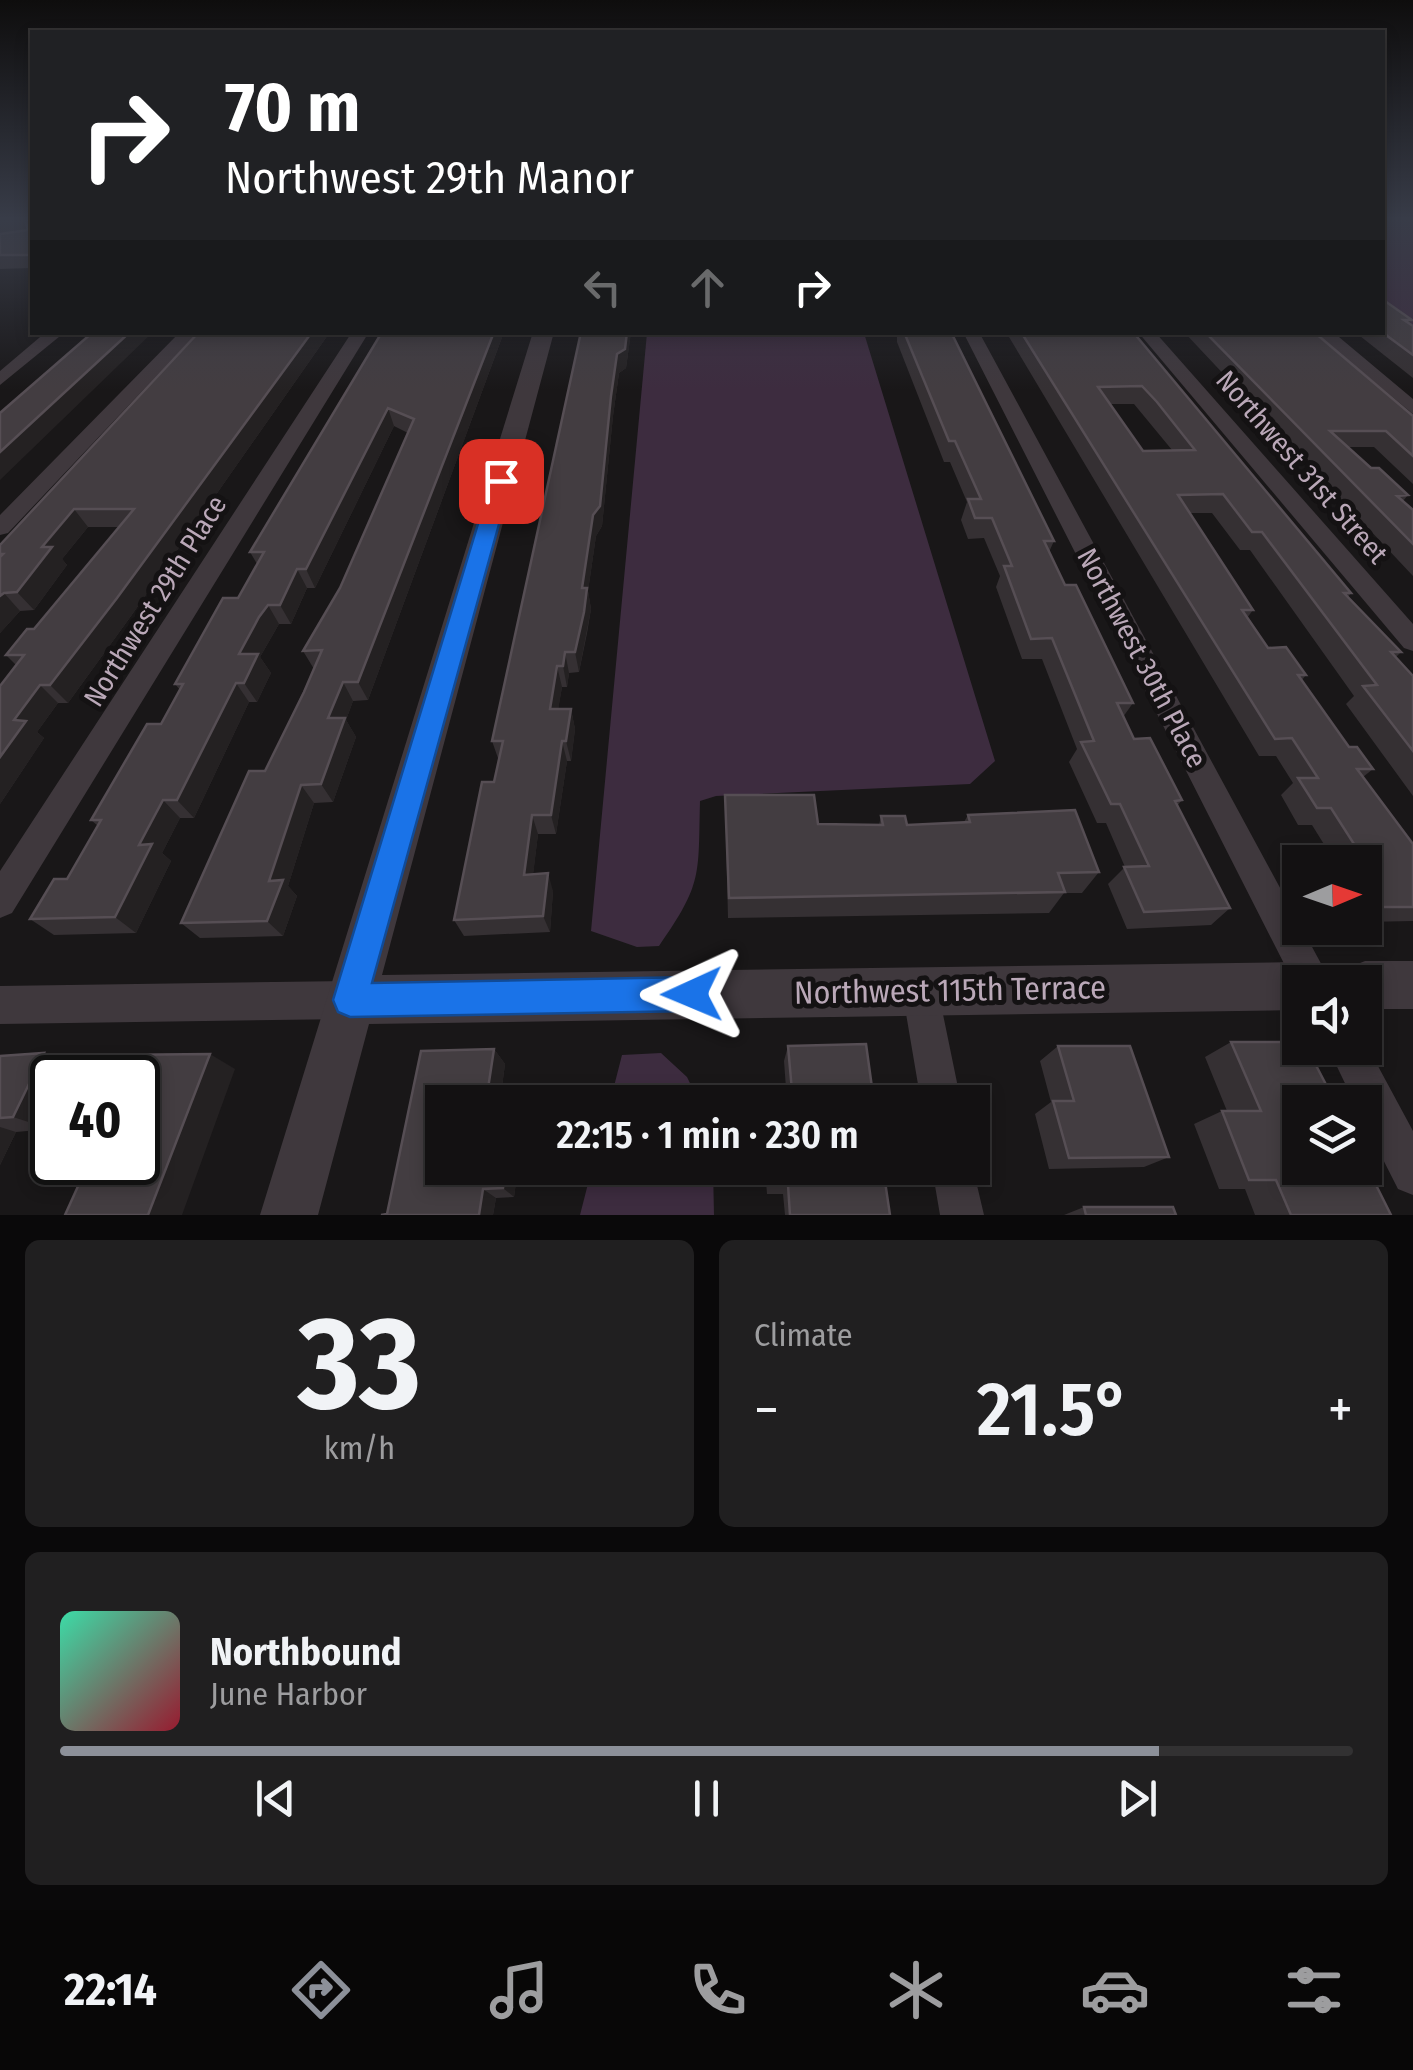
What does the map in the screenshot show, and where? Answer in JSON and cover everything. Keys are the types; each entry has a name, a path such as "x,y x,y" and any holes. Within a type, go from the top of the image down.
{"street":[{"path":"0,380 53,335"},
{"path":"0,528 187,335"},
{"name":"Northwest 29th Place","path":"0,901 359,335"},
{"path":"288,1215 543,335"},
{"name":"Northwest 30th Place","path":"973,335 1304,965"},
{"name":"Northwest 31st Street","path":"1149,335 1413,642"},
{"path":"1326,335 1413,408"},
{"path":"1382,985 1413,985"},
{"name":"Northwest 115th Terrace","path":"0,1005 1282,986"},
{"path":"920,990 938,1085"},
{"path":"1356,1065 1413,1174"},
{"path":"957,1185 962,1215"}],"shaded area":[{"path":"1385,277 1413,277 1413,327 1385,306"},
{"path":"647,335 865,335 995,761 970,784 716,796 700,801 695,878 684,907 659,946 637,947 591,931"},
{"path":"661,1053 691,1085 614,1085 622,1055"},
{"path":"588,1185 713,1185 714,1215 580,1215"}],"building":[{"path":"1385,301 1412,320 1404,320 1413,326 1413,355 1385,334"},
{"path":"90,335 127,335 0,452 0,413"},
{"path":"196,335 310,335 117,598 50,685 40,685 14,720 26,721 0,757 0,686 24,655 6,655 27,629 34,629 134,509 74,509 42,547 52,547 17,592 0,596 0,545"},
{"path":"380,335 493,335 358,682 343,682 328,718 345,718 321,784 301,785 269,881 283,880 267,921 181,923 249,771 265,771 322,650 303,651 340,588 414,419 388,408 306,569 297,569 280,605 268,605 239,654 258,654 244,683 236,683 177,800 163,800 139,845 152,844 115,917 30,919 54,879 67,879 101,820 91,820 147,724 161,724 183,684 175,684 223,598 238,598 264,552 250,552"},
{"path":"580,335 627,335 625,349 617,354 600,506 593,515 582,588 587,588 584,612 575,652 565,652 563,666 557,666 550,709 571,709 566,741 562,741 551,815 532,815 524,875 548,873 543,916 454,920 482,782 494,782 503,741 492,741"},
{"path":"905,335 952,335 1054,541 1044,541 1065,585 1076,585 1133,703 1117,703 1134,739 1150,738 1182,800 1175,801 1230,908 1144,912 1124,867 1149,866 1120,804 1111,804 1081,742 1094,741 1052,638 1031,639 1004,566 1012,566 992,518 975,518 968,499 981,499 955,441 949,441"},
{"path":"1023,335 1136,335 1351,593 1344,593 1401,652 1391,652 1413,676 1413,751 1363,686 1377,685 1262,532 1252,532 1223,494 1178,495 1253,610 1242,610 1268,648 1286,647 1306,675 1298,675 1349,747 1357,747 1373,769 1357,769 1413,844 1413,907 1382,907 1382,845 1355,845 1331,808 1317,808 1298,778 1318,778 1292,738 1275,739","holes":["1142,386 1195,450 1143,451 1098,387"]},
{"path":"1208,335 1318,335 1413,416 1413,456 1386,431 1330,431 1408,495 1397,496 1413,510 1413,544"},
{"path":"725,795 814,795 818,824 883,825 881,816 905,816 907,825 970,822 968,815 1075,810 1099,872 1058,873 1065,892 729,898"},
{"path":"1231,1042 1282,1042 1282,1065 1316,1065 1326,1085 1282,1085 1282,1185 1376,1185 1391,1215 1291,1215 1276,1180 1249,1180 1222,1111 1261,1111"},
{"path":"866,1044 872,1085 791,1085 788,1046"},
{"path":"1058,1046 1130,1046 1169,1157 1069,1158 1053,1101 1074,1101"},
{"path":"494,1049 489,1085 425,1085 425,1185 503,1185 483,1189 479,1215 381,1215 387,1214 421,1051"},
{"path":"44,1053 30,1055 30,1082 13,1117 0,1118 0,1056"},
{"path":"210,1054 160,1184 160,1055 107,1055"},
{"path":"79,1185 160,1185 148,1215 65,1215"},
{"path":"788,1185 886,1185 890,1215 790,1215"},
{"path":"1084,1207 1173,1207 1176,1215 1086,1215"}],"route":[{"path":"501,481 350,1000 692,994"}]}
